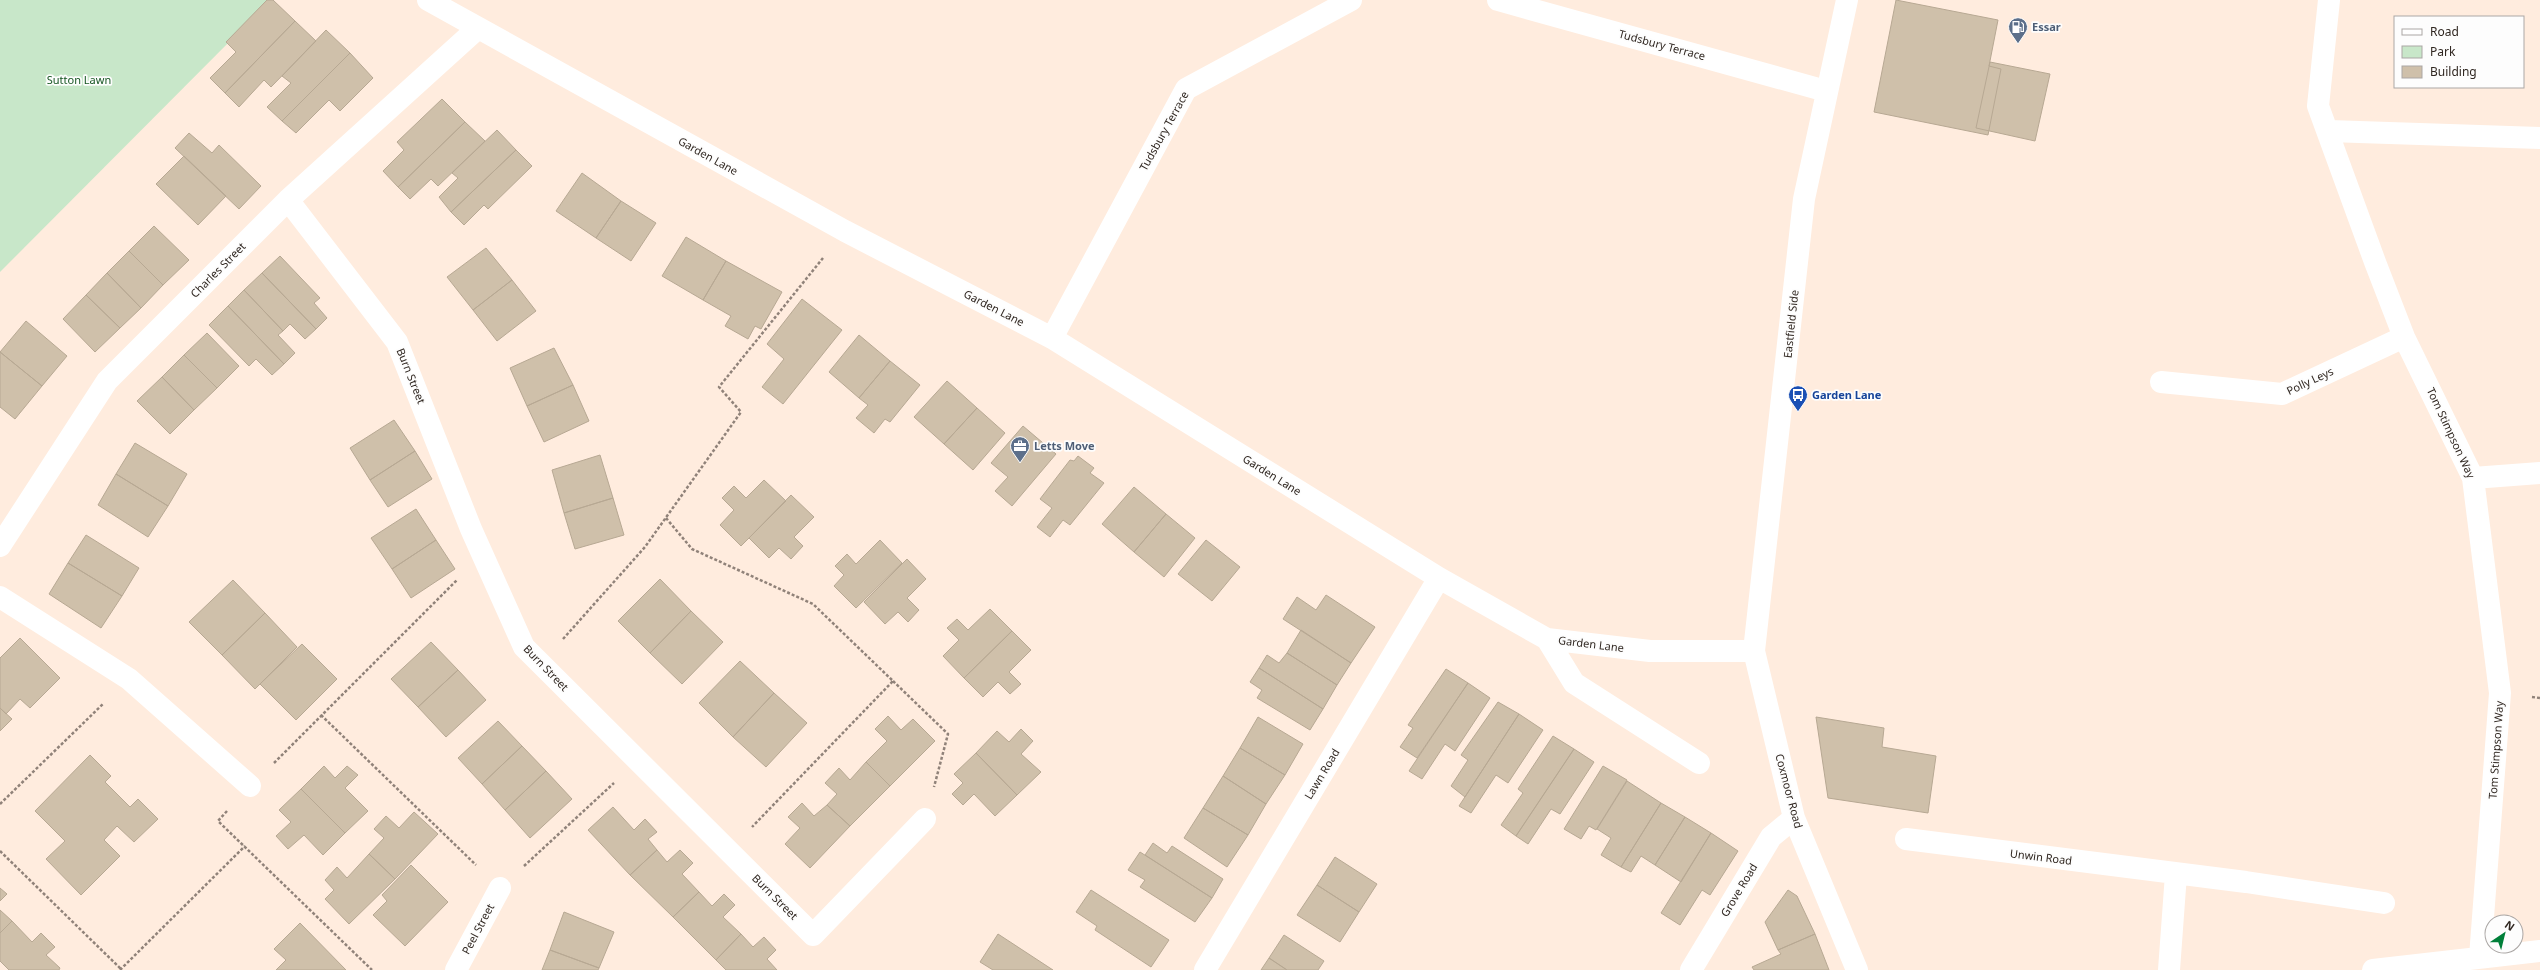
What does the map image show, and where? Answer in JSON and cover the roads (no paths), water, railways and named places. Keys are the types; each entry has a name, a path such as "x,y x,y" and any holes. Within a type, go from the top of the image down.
{"street":[{"name":"Garden Lane","path":"428,0 845,231 1052,338 1439,578 1547,639 1650,652 1754,651"},
{"name":"Tudsbury Terrace","path":"1498,0 1826,91"},
{"name":"Eastfield Side","path":"1754,651 1804,200 1826,91 1847,0"},
{"name":"Tom Stimpson Way","path":"2329,0 2318,106 2329,131 2375,262 2404,337 2473,478 2500,693 2480,956"},
{"name":"Tudsbury Terrace","path":"1052,338 1186,89 1337,3"},
{"name":"Charles Street","path":"0,546 107,381 288,200 478,28"},
{"path":"2329,131 2540,138"},
{"name":"Burn Street","path":"288,200 397,342 482,554 524,647 813,935 925,819"},
{"name":"Polly Leys","path":"2161,382 2282,394 2404,337"},
{"path":"2473,478 2540,473"},
{"name":"Lawn Road","path":"1205,970 1439,578"},
{"path":"0,596 129,679 250,786"},
{"name":"Garden Lane","path":"1547,639 1574,683 1699,763"},
{"name":"Coxmoor Road","path":"1754,651 1794,818 1857,970"},
{"name":"Grove Road","path":"1691,970 1771,837 1794,818"},
{"name":"Unwin Road","path":"1906,839 2384,903"},
{"path":"2169,970 2176,874"},
{"name":"Peel Street","path":"456,970 500,888"},
{"path":"2373,970 2480,956 2540,951"}],"place":[{"name":"Essar","path":"2018,44"},
{"name":"Garden Lane","path":"1798,412"},
{"name":"Letts Move","path":"1020,463"}],"park label":[{"name":"Sutton Lawn","path":"79,80"}]}
